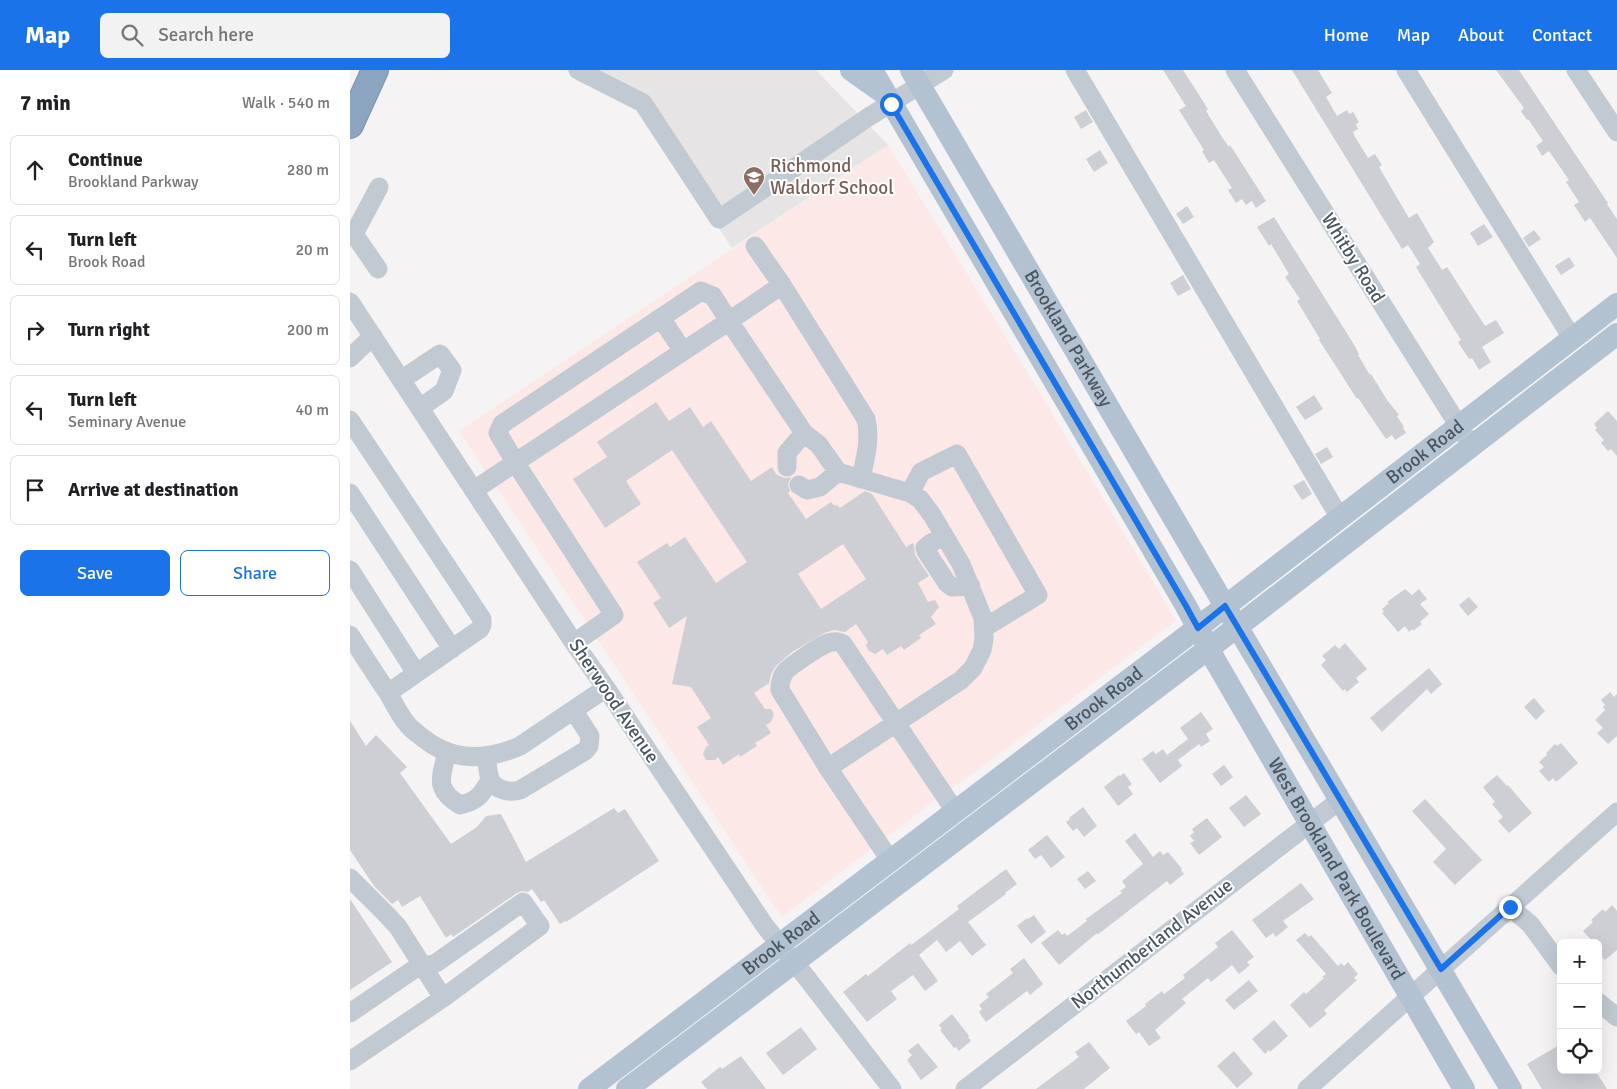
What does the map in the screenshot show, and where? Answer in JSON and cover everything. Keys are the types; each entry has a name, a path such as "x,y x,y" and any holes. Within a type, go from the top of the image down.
{"highway":[{"path":"350,125 376,70"}],"main road":[{"path":"851,70 889,100"},
{"name":"Brookland Parkway","path":"872,70 1186,606 1209,649"},
{"name":"Brookland Parkway","path":"915,78 1225,606"},
{"name":"Brook Road","path":"589,1089 1198,628 1617,304"},
{"name":"Brook Road","path":"627,1089 1209,649 1617,334"},
{"name":"West Brookland Park Boulevard","path":"1225,606 1511,1089"},
{"name":"West Brookland Park Boulevard","path":"1209,649 1464,1089"}],"street":[{"path":"578,70 643,103 719,219 867,118 915,78 944,70"},
{"path":"1075,70 1340,518"},
{"name":"Whitby Road","path":"1234,70 1479,441"},
{"path":"1406,70 1572,338"},
{"path":"1576,70 1617,132"},
{"path":"378,269 354,243 354,234 379,187"},
{"path":"756,246 866,419 869,429 868,441 861,478"},
{"path":"474,490 782,285"},
{"path":"574,643 614,615 498,433 502,424 701,291 713,296 804,434 819,445 838,472 910,492 927,506 961,564 983,618 984,639 982,650 967,675 828,768"},
{"name":"Sherwood Avenue","path":"350,302 574,643 760,918 892,1089"},
{"path":"661,318 683,351"},
{"path":"350,358 373,336"},
{"path":"401,380 440,354 452,370 444,391 420,408"},
{"path":"350,420 482,619 480,629 388,693"},
{"path":"787,467 788,453 804,434"},
{"path":"910,492 921,472 957,454 1038,595 984,628"},
{"path":"799,486 807,490 820,486 838,472"},
{"path":"350,493 452,648"},
{"path":"350,570 416,673"},
{"path":"350,635 409,726 430,743 447,752 467,756 486,756 504,753 520,746 606,688"},
{"path":"890,860 828,768 780,690 781,680 790,667 826,644 838,642 843,644 955,812"},
{"path":"486,756 490,780 496,786 515,792 520,790 585,751 590,736 574,711"},
{"path":"447,752 441,778 443,789 449,799 460,805 472,803 482,794 490,780"},
{"name":"Northumberland Avenue","path":"965,1089 1340,800"},
{"path":"1306,1089 1617,812"},
{"path":"350,878 398,927 443,998"},
{"path":"350,1013 414,970 436,963 523,902 540,926 443,998 350,1062"},
{"path":"1510,907 1530,924 1557,961"},
{"path":"1602,1005 1617,1017"}],"shaded area":[{"name":"Richmond Waldorf School","path":"567,70 816,70 888,145 732,248 637,105"},
{"path":"888,145 1176,620 782,917 459,431"}],"building":[{"path":"1163,70 1183,70 1208,109 1206,111 1222,137 1229,147 1230,145 1266,201 1256,208 1252,201 1246,205 1242,199 1236,203 1228,190 1232,188 1214,160 1209,163 1202,151 1204,150 1179,110 1186,106"},
{"path":"1292,70 1318,70 1332,93 1326,97 1337,116 1347,110 1349,114 1353,112 1359,122 1356,124 1358,129 1353,132 1355,137 1368,158 1375,154 1382,165 1379,167 1409,218 1417,213 1434,242 1428,248 1442,270 1447,267 1485,326 1496,320 1504,333 1482,347 1491,362 1479,370 1472,358 1469,359 1458,342 1461,340 1416,267 1420,264 1408,245 1402,249"},
{"path":"1496,70 1519,70 1608,203 1617,219 1617,258 1590,218 1585,222 1574,205 1579,202 1566,182 1569,180 1549,151 1542,156 1536,146 1543,141 1521,111 1524,108"},
{"path":"1086,110 1093,122 1081,129 1074,117"},
{"path":"1100,150 1108,163 1094,172 1086,159"},
{"path":"1187,206 1194,217 1183,224 1176,214"},
{"path":"1274,217 1353,343 1370,375 1399,415 1397,416 1406,433 1395,440 1392,435 1386,439 1357,399 1319,340 1297,301 1300,299 1285,277 1289,274 1271,244 1269,246 1257,227"},
{"path":"1484,224 1493,237 1478,246 1470,233"},
{"path":"1534,230 1541,239 1529,247 1523,238"},
{"path":"1569,257 1575,266 1561,275 1555,266"},
{"path":"1183,275 1191,289 1178,296 1170,283"},
{"path":"1314,395 1323,409 1305,420 1296,407"},
{"path":"656,402 669,421 690,407 703,427 711,421 751,481 772,467 776,474 787,478 791,477 788,484 790,491 788,493 806,519 831,502 840,508 865,491 872,494 906,547 913,543 914,545 915,555 929,576 918,583 928,602 935,600 939,607 931,617 936,624 919,635 921,638 904,650 901,646 887,655 883,649 875,654 868,650 866,645 868,642 856,624 845,632 834,630 824,633 792,652 776,666 771,674 769,683 754,693 765,709 771,709 774,714 771,722 766,725 771,733 755,743 757,746 740,757 739,754 723,765 718,757 715,760 706,760 703,754 709,745 697,727 711,718 691,687 672,684 687,616 669,628 653,603 661,598 637,562 667,543 670,547 685,537 716,583 747,562 672,450 626,481 641,504 605,528 573,479 607,457 597,442","holes":["843,544 866,579 821,609 798,574"]},
{"path":"1608,411 1617,421 1617,456 1611,449 1608,451 1601,443 1604,440 1595,430 1597,428 1594,424"},
{"path":"1327,447 1333,457 1321,464 1315,454"},
{"path":"1304,480 1312,494 1302,500 1293,486"},
{"path":"1405,589 1412,595 1419,589 1427,599 1420,604 1429,614 1420,622 1422,624 1413,631 1412,629 1409,632 1405,626 1398,632 1382,613 1384,612 1382,609 1389,603 1387,602"},
{"path":"1469,597 1478,607 1468,616 1459,605"},
{"path":"1345,643 1367,669 1356,678 1359,682 1347,692 1345,689 1343,691 1321,665 1326,660 1322,656 1335,645 1339,649"},
{"path":"1429,668 1442,684 1431,694 1427,689 1382,732 1370,718"},
{"path":"1610,692 1614,697 1617,694 1617,736 1608,744 1597,733 1603,728 1595,720 1605,710 1603,707 1605,705 1601,700"},
{"path":"1534,698 1545,711 1536,720 1524,707"},
{"path":"1201,712 1213,729 1206,734 1210,741 1201,747 1199,744 1178,760 1182,766 1160,783 1142,759 1153,751 1156,754 1163,749 1167,755 1188,739 1180,728"},
{"path":"350,721 366,746 376,735 407,767 400,773 451,844 477,827 486,816 501,814 526,862 614,808 618,813 625,809 659,861 566,922 560,924 544,900 541,902 532,889 528,892 522,891 517,893 453,937 451,934 446,938 420,896 402,907 398,900 392,904 374,886 350,850"},
{"path":"1561,743 1578,763 1556,782 1553,778 1549,782 1539,771 1544,767 1539,762 1555,744 1557,746"},
{"path":"1224,765 1233,777 1221,786 1212,774"},
{"path":"1124,773 1132,784 1128,787 1133,794 1118,806 1104,787"},
{"path":"1497,775 1532,813 1509,833 1498,821 1503,817 1492,804 1495,802 1483,787"},
{"path":"1246,795 1261,814 1244,827 1229,808"},
{"path":"1425,799 1482,860 1455,885 1433,862 1446,849 1412,811"},
{"path":"1083,807 1097,826 1084,837 1077,828 1073,831 1066,822"},
{"path":"1207,818 1222,837 1199,855 1190,843 1194,841 1190,836 1194,832 1192,829"},
{"path":"1135,833 1153,857 1160,851 1163,855 1168,852 1184,874 1170,885 1167,881 1097,935 1097,933 1059,965 1041,943 1058,930 1062,935 1065,933 1067,936 1087,921 1086,919 1122,893 1120,891 1126,887 1122,881 1143,864 1125,841"},
{"path":"1047,835 1065,857 1051,868 1041,855 1035,859 1028,850"},
{"path":"1006,869 1017,884 968,922 986,945 972,956 960,941 946,952 937,940 919,955 938,981 925,991 913,975 891,991 897,999 867,1022 843,992 938,925 959,909 957,906"},
{"path":"1088,871 1096,881 1085,889 1077,879"},
{"path":"1301,883 1314,899 1283,921 1288,927 1276,937 1273,933 1266,938 1252,920"},
{"path":"350,899 392,962 350,990"},
{"path":"1612,905 1617,911 1617,950 1605,960 1602,957 1602,939 1590,939 1583,931 1603,909 1605,912"},
{"path":"1034,915 1046,932 1031,944 1017,926"},
{"path":"1232,930 1254,957 1247,962 1250,965 1239,974 1232,965 1211,982 1208,978 1182,999 1186,1003 1155,1030 1161,1038 1149,1046 1139,1032 1136,1034 1126,1021 1162,991 1164,994 1185,978 1183,975 1218,947 1215,943"},
{"path":"1305,933 1309,937 1311,935 1338,966 1341,963 1344,966 1348,962 1358,974 1354,978 1357,980 1324,1010 1327,1014 1310,1028 1290,1005 1304,992 1306,994 1326,974 1296,940"},
{"path":"1024,958 1043,984 1030,995 1027,991 986,1022 979,1012 982,1009 979,1005 989,997 986,994 1013,973 1010,969"},
{"path":"1249,980 1258,991 1234,1010 1225,1000"},
{"path":"952,1014 971,1041 959,1051 956,1047 954,1048 940,1030 942,1029 939,1025"},
{"path":"1274,1020 1288,1036 1270,1052 1269,1050 1265,1054 1252,1039"},
{"path":"801,1027 817,1049 783,1075 766,1053"},
{"path":"1089,1042 1110,1068 1084,1089 1036,1089 1079,1057 1075,1052"},
{"path":"918,1043 938,1067 921,1080 907,1060 912,1055 908,1051"},
{"path":"1557,1046 1557,1074 1598,1074 1607,1089 1542,1089 1527,1064"},
{"path":"1234,1051 1253,1074 1237,1088 1217,1066"},
{"path":"741,1056 766,1089 707,1089 701,1082 720,1067 722,1069"}],"place":[{"name":"Richmond Waldorf School","path":"754,196"}],"route":[{"path":"891,104 1198,628 1225,606 1441,969 1510,907"}]}
